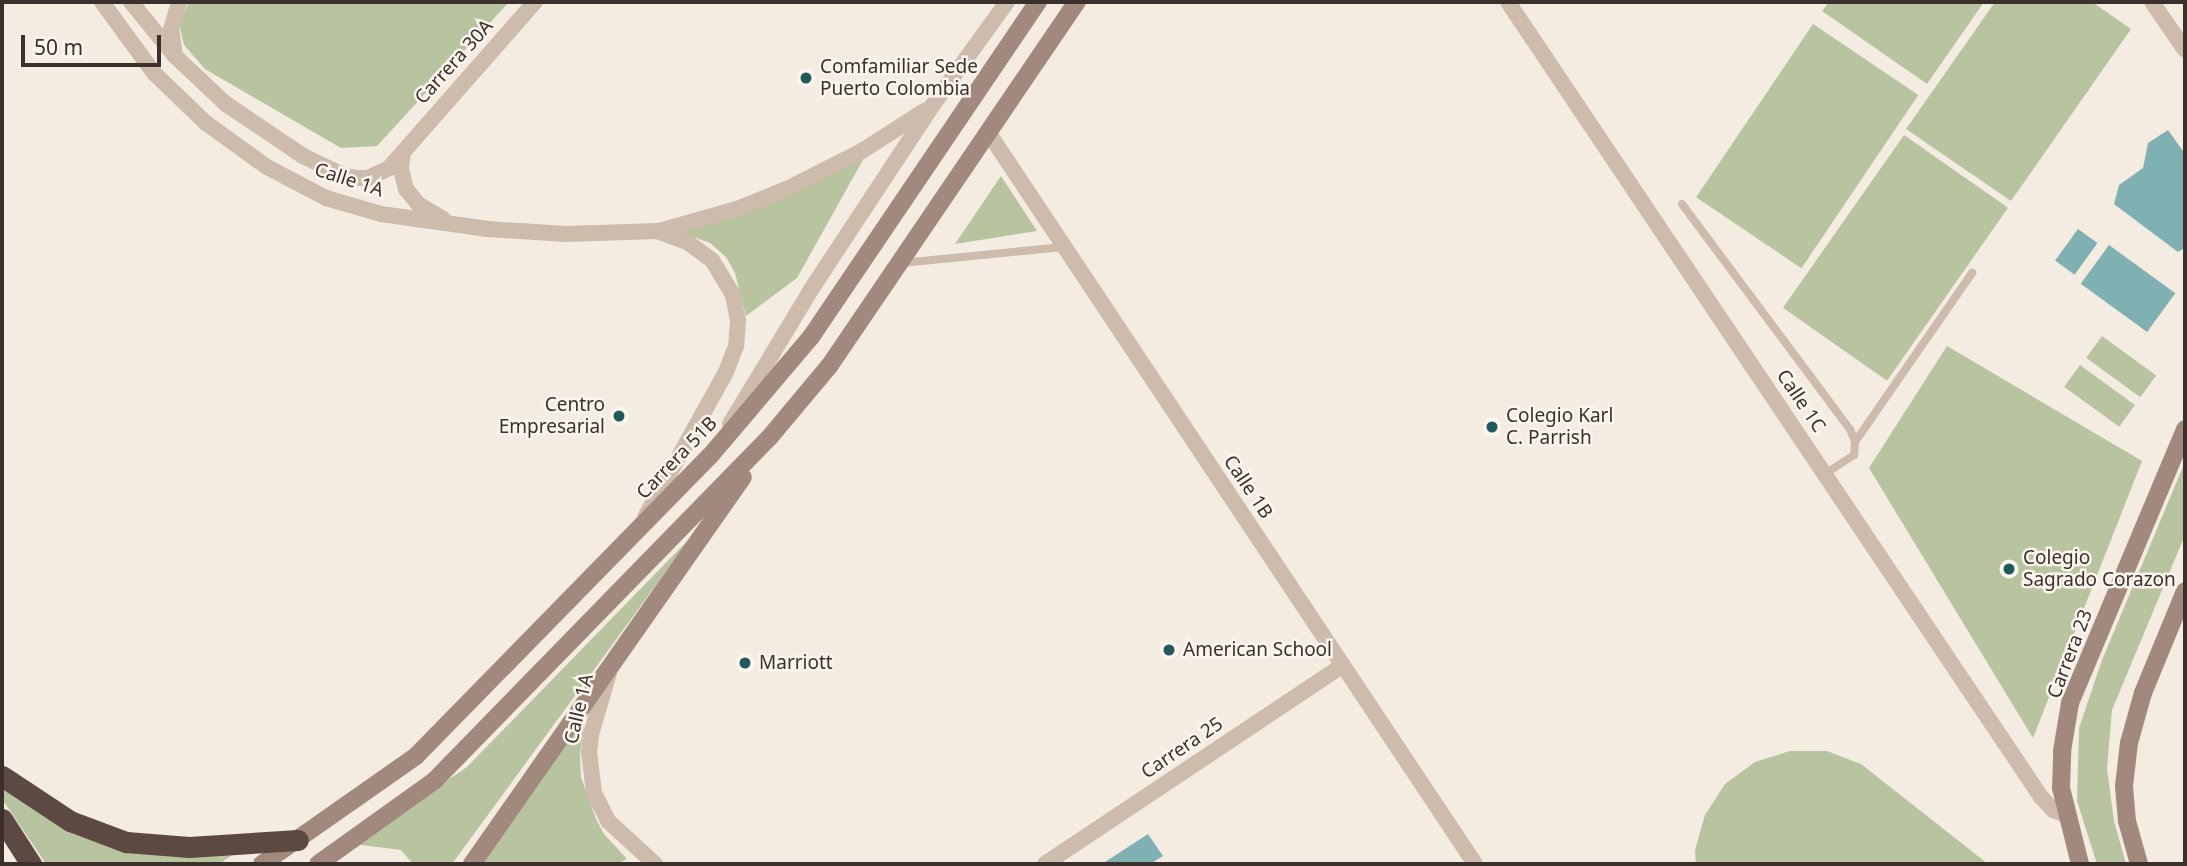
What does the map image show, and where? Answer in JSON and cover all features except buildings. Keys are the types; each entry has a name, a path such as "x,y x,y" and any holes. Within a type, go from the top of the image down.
{"highway":[{"path":"2,776 70,821 127,842 189,848 298,840"},
{"path":"2,819 31,864"}],"main road":[{"name":"Carrera 51B","path":"261,864 416,756 710,456 811,337 1038,2"},
{"path":"318,864 434,781 769,438 830,365 1077,2"},
{"name":"Carrera 23","path":"2080,864 2061,788 2070,703 2185,429"},
{"path":"472,864 769,438"},
{"path":"2139,864 2127,821 2124,786 2129,743 2143,693 2185,591"}],"street":[{"name":"Calle 1A","path":"102,2 135,50 160,79 206,123 291,182 342,204 407,218 566,234 657,231"},
{"name":"Calle 1A","path":"131,2 175,55 226,104 263,131 345,176"},
{"path":"175,55 171,29 178,2"},
{"name":"Carrera 30A","path":"345,176 368,178 389,168 535,2"},
{"path":"710,456 812,288 932,106 1007,2"},
{"name":"Calle 1C","path":"1508,2 2041,797 2053,810 2066,815"},
{"path":"2152,2 2185,50"},
{"path":"657,231 737,209 801,183 863,151 932,106"},
{"name":"Calle 1B","path":"988,132 1475,864"},
{"path":"404,149 401,169 411,197 438,218 466,225"},
{"path":"642,524 726,372 736,346 738,330 733,295 721,271 694,246 657,231"},
{"name":"Calle 1A","path":"611,666 591,734 589,752 594,793 608,821 654,864"},
{"name":"Carrera 25","path":"1045,864 1342,666"},
{"path":"639,864 654,864"}],"lane":[{"path":"1682,204 1837,412 1855,442"},
{"path":"899,264 1063,247"},
{"path":"1825,474 1854,455 1855,442 1972,273"}],"green space":[{"path":"189,2 509,2 377,146 341,148 205,69 184,45 179,24"},
{"path":"1829,2 1984,2 1927,84 1822,11"},
{"path":"1995,2 2092,2 2131,29 2011,201 1906,129"},
{"path":"1813,24 1918,95 1801,268 1696,197"},
{"path":"1904,135 2008,208 1887,381 1783,308"},
{"path":"864,158 797,278 746,316 735,273 726,257 710,243 677,231"},
{"path":"1001,176 1037,231 955,244"},
{"path":"2102,336 2156,375 2140,397 2086,358"},
{"path":"1947,346 2142,461 2033,738 1869,468"},
{"path":"2080,365 2135,405 2119,427 2064,387"},
{"path":"2185,462 2185,535 2112,710 2107,768 2114,821 2126,864 2097,864 2077,801 2079,728 2102,660"},
{"path":"691,537 452,864 413,864 401,850 353,844 467,767"},
{"path":"586,713 580,754 581,777 604,834 627,859 617,864 478,864"},
{"path":"1790,751 1827,751 1861,764 1988,864 1696,864 1695,850 1705,815 1725,784 1755,762"},
{"path":"2,788 67,829 241,849 219,864 46,864 2,799"}],"water":[{"path":"2168,130 2185,154 2185,248 2178,252 2114,204 2119,185 2143,168 2148,143"},
{"path":"2078,229 2097,243 2074,275 2055,261"},
{"path":"2109,245 2175,293 2147,332 2081,284"},
{"path":"1148,834 1163,856 1150,864 1102,864"}],"place":[{"name":"Comfamiliar Sede Puerto Colombia","path":"806,78"},
{"name":"Centro Empresarial","path":"619,416"},
{"name":"Colegio Karl C. Parrish","path":"1492,427"},
{"name":"Colegio Sagrado Corazon","path":"2009,569"},
{"name":"American School","path":"1169,650"},
{"name":"Marriott","path":"745,663"}]}
